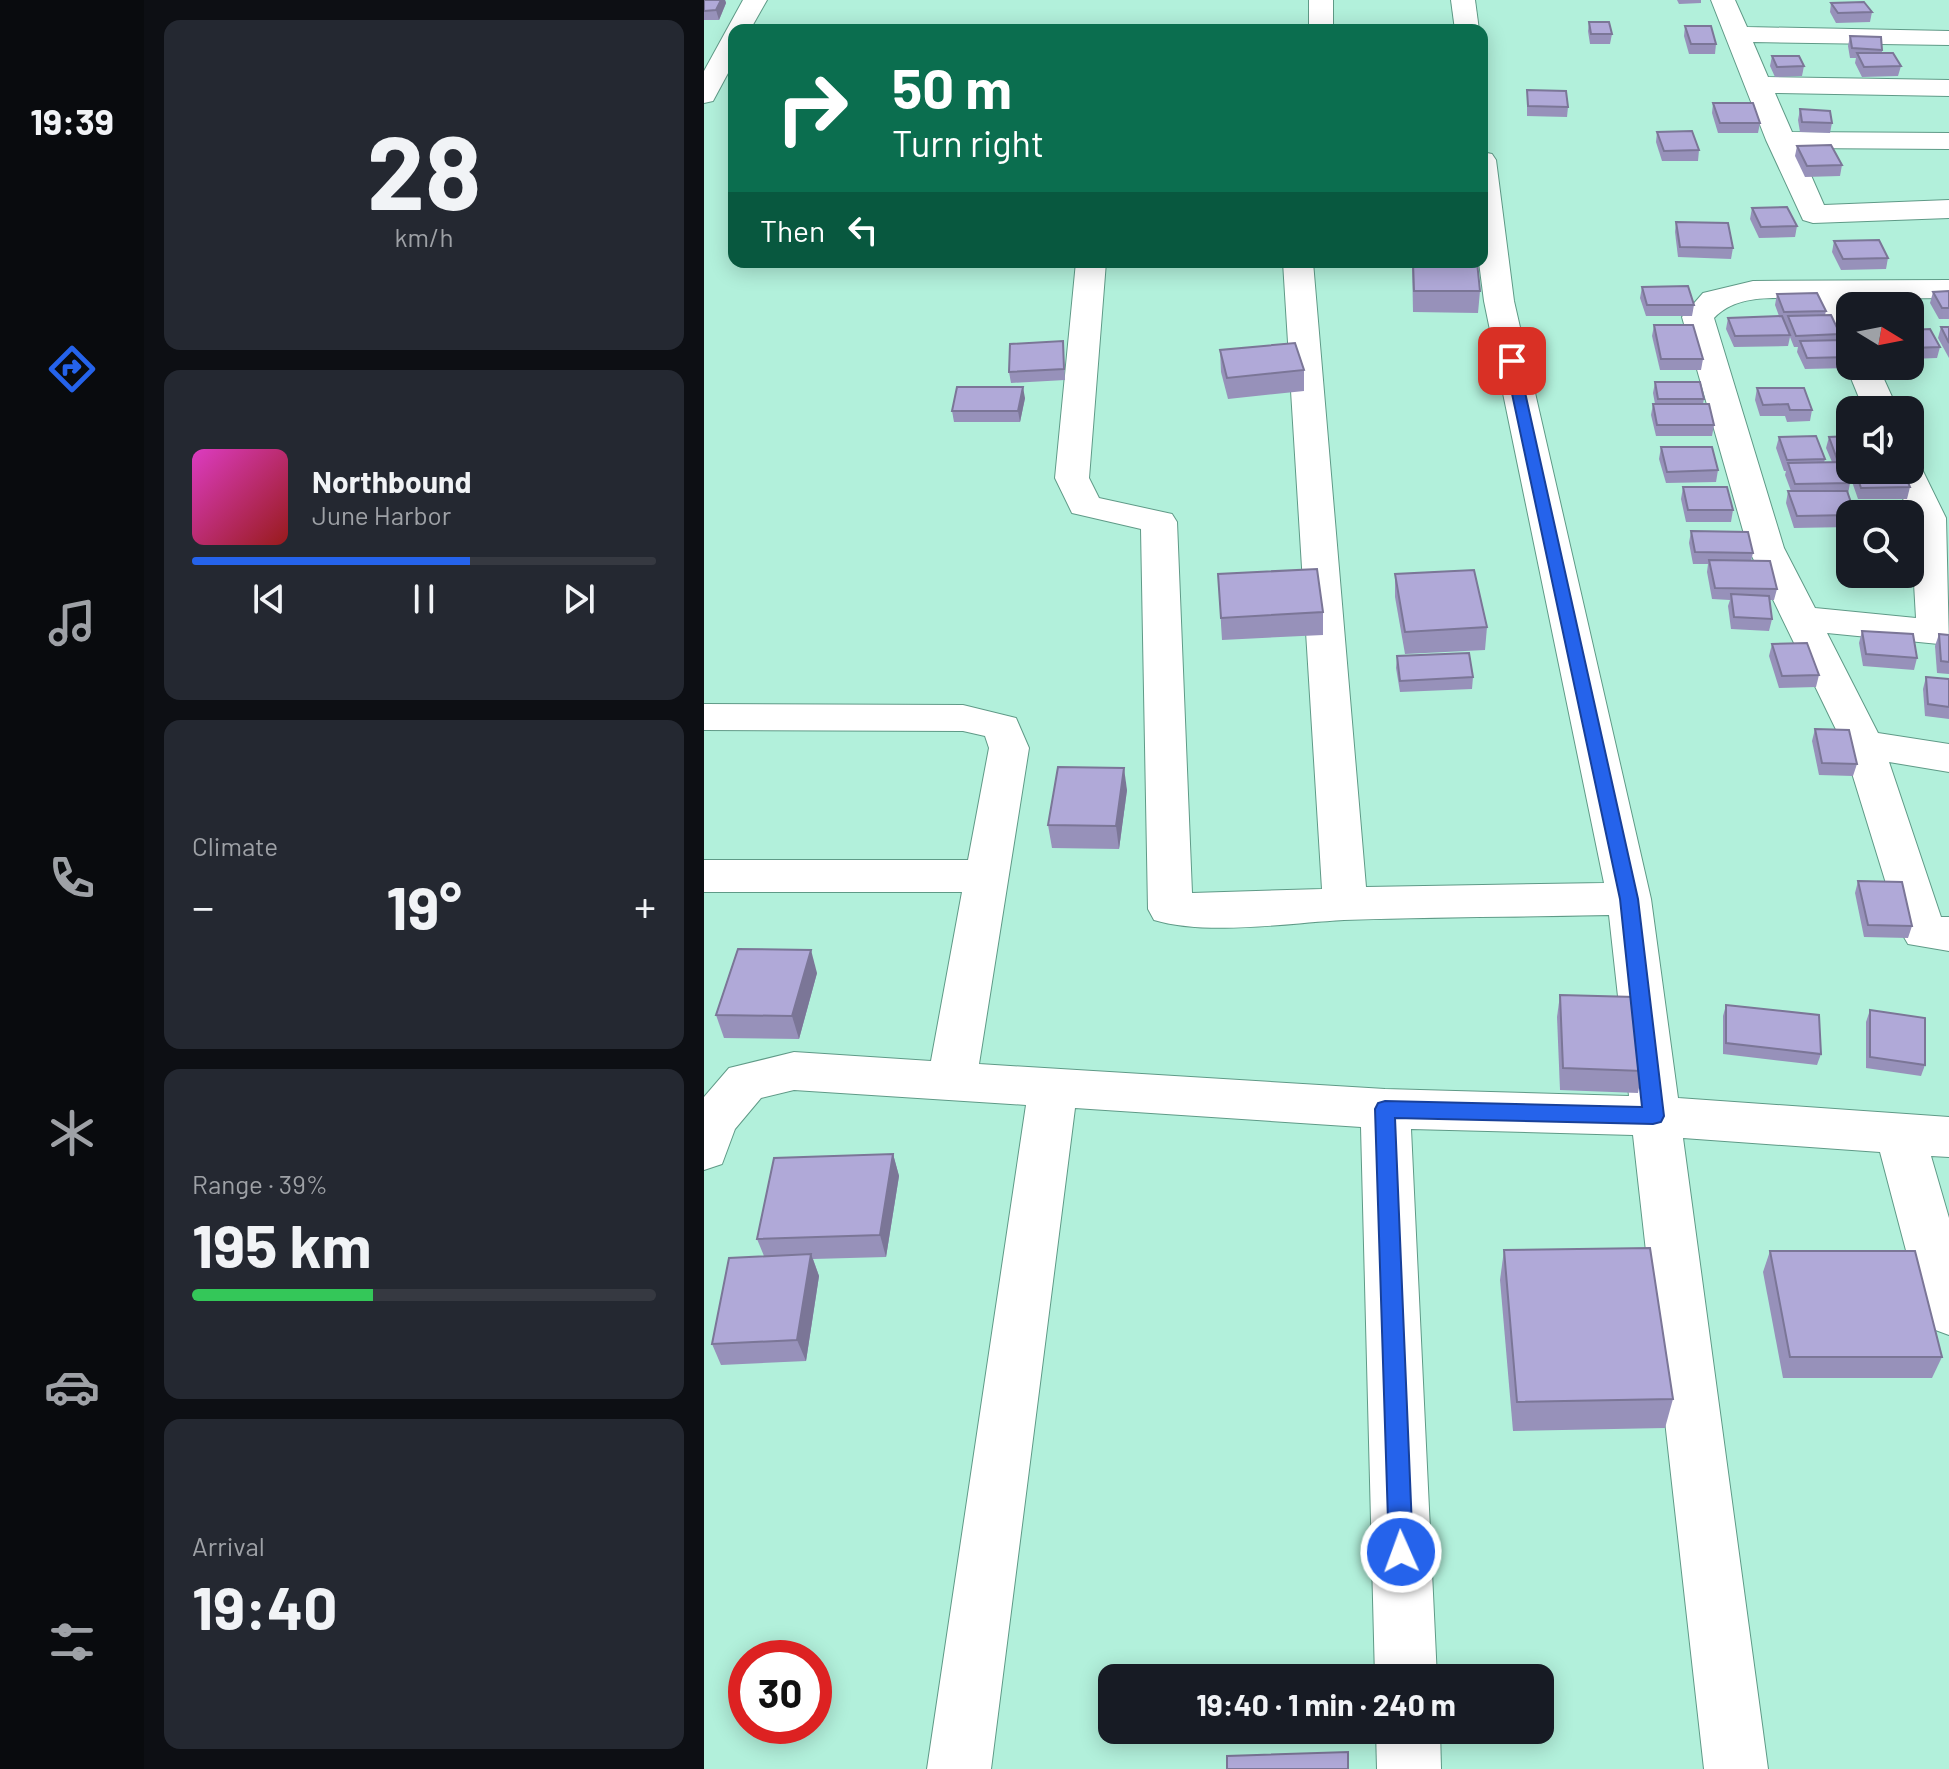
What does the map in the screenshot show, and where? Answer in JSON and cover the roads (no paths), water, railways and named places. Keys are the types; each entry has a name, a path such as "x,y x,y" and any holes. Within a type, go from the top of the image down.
{"street":[{"path":"742,24 755,0"},
{"path":"1321,0 1321,24"},
{"path":"1463,0 1466,24"},
{"path":"1723,0 1813,214 1949,209"},
{"path":"1739,34 1949,38"},
{"path":"728,51 704,96 728,97"},
{"path":"1760,85 1949,88"},
{"path":"1780,140 1949,141"},
{"path":"1488,210 1499,301 1629,899 1653,1116 1736,1769"},
{"path":"1090,268 1072,478 1085,505 1159,522 1170,909 1243,910 1345,904 1629,899"},
{"path":"1298,268 1345,904"},
{"path":"1949,289 1753,290 1714,300 1698,317 1766,548 1863,744 1924,932 1949,934"},
{"path":"1830,291 1836,305"},
{"path":"1802,619 1943,632 1938,519 1916,484"},
{"path":"704,717 963,718 1002,727 1009,748 952,1081"},
{"path":"1863,744 1949,758"},
{"path":"704,876 989,876"},
{"path":"704,1150 713,1121 746,1082 794,1071 1385,1109 1653,1116 1924,1136 1949,1311"},
{"path":"959,1769 1053,1089"},
{"path":"1385,1109 1405,1664"},
{"path":"1408,1744 1409,1769"}]}
